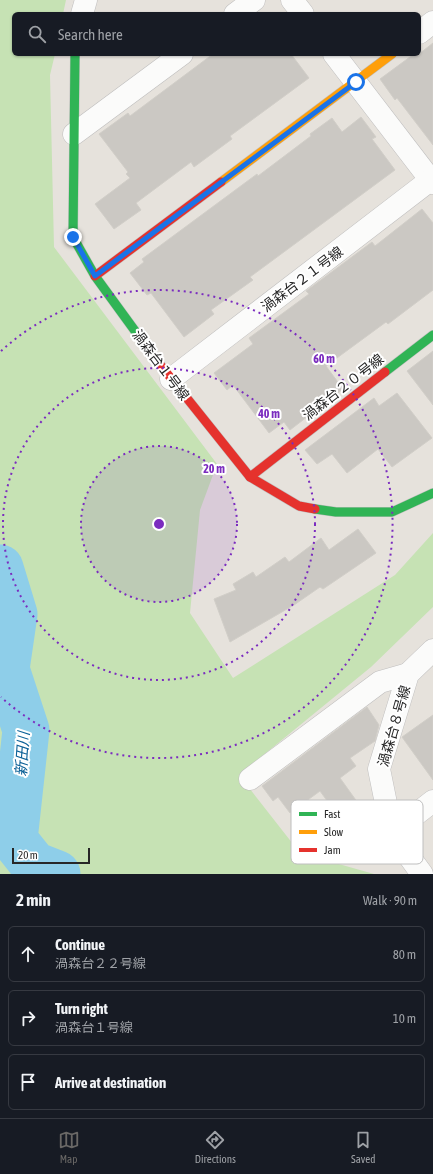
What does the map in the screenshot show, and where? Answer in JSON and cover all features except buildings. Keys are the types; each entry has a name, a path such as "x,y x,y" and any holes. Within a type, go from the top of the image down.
{"street":[{"path":"83,12 86,0"},
{"path":"238,12 254,0"},
{"path":"292,0 301,12"},
{"path":"421,31 433,22"},
{"name":"渦森台１号線","path":"75,56 73,237 95,276 171,379 250,476 299,506 336,512 392,512 433,493"},
{"path":"74,134 179,56"},
{"path":"336,56 432,180"},
{"path":"95,276 389,56"},
{"name":"渦森台２１号線","path":"171,379 432,180"},
{"name":"渦森台２０号線","path":"250,476 433,335"},
{"name":"渦森台８号線","path":"385,800 379,769 408,674 433,650"},
{"path":"250,779 380,682 408,674"},
{"path":"423,809 433,801"},
{"name":"渦森台８号線","path":"415,864 422,874"}],"green space":[{"path":"0,0 66,0 63,12 12,12 12,56 55,56 50,75 54,247 217,464 200,510 190,613 233,678 395,575 433,533 433,607 371,667 239,775 291,841 291,864 339,864 374,874 0,874"}],"waterway":[{"name":"新田川","path":"0,568 14,614 6,669 26,730 14,840 34,865 57,874"}],"traffic: fast":[{"path":"75,56 73,237 95,276 154,357"},
{"path":"385,372 433,335"},
{"path":"315,509 336,512 392,512 433,493"}],"traffic: slow":[{"path":"221,182 389,56"}],"traffic: jam":[{"path":"95,276 221,182"},
{"path":"154,357 250,477 299,506 315,509"},
{"path":"250,477 385,372"}],"route":[{"path":"73,237 95,276 356,82"}]}
